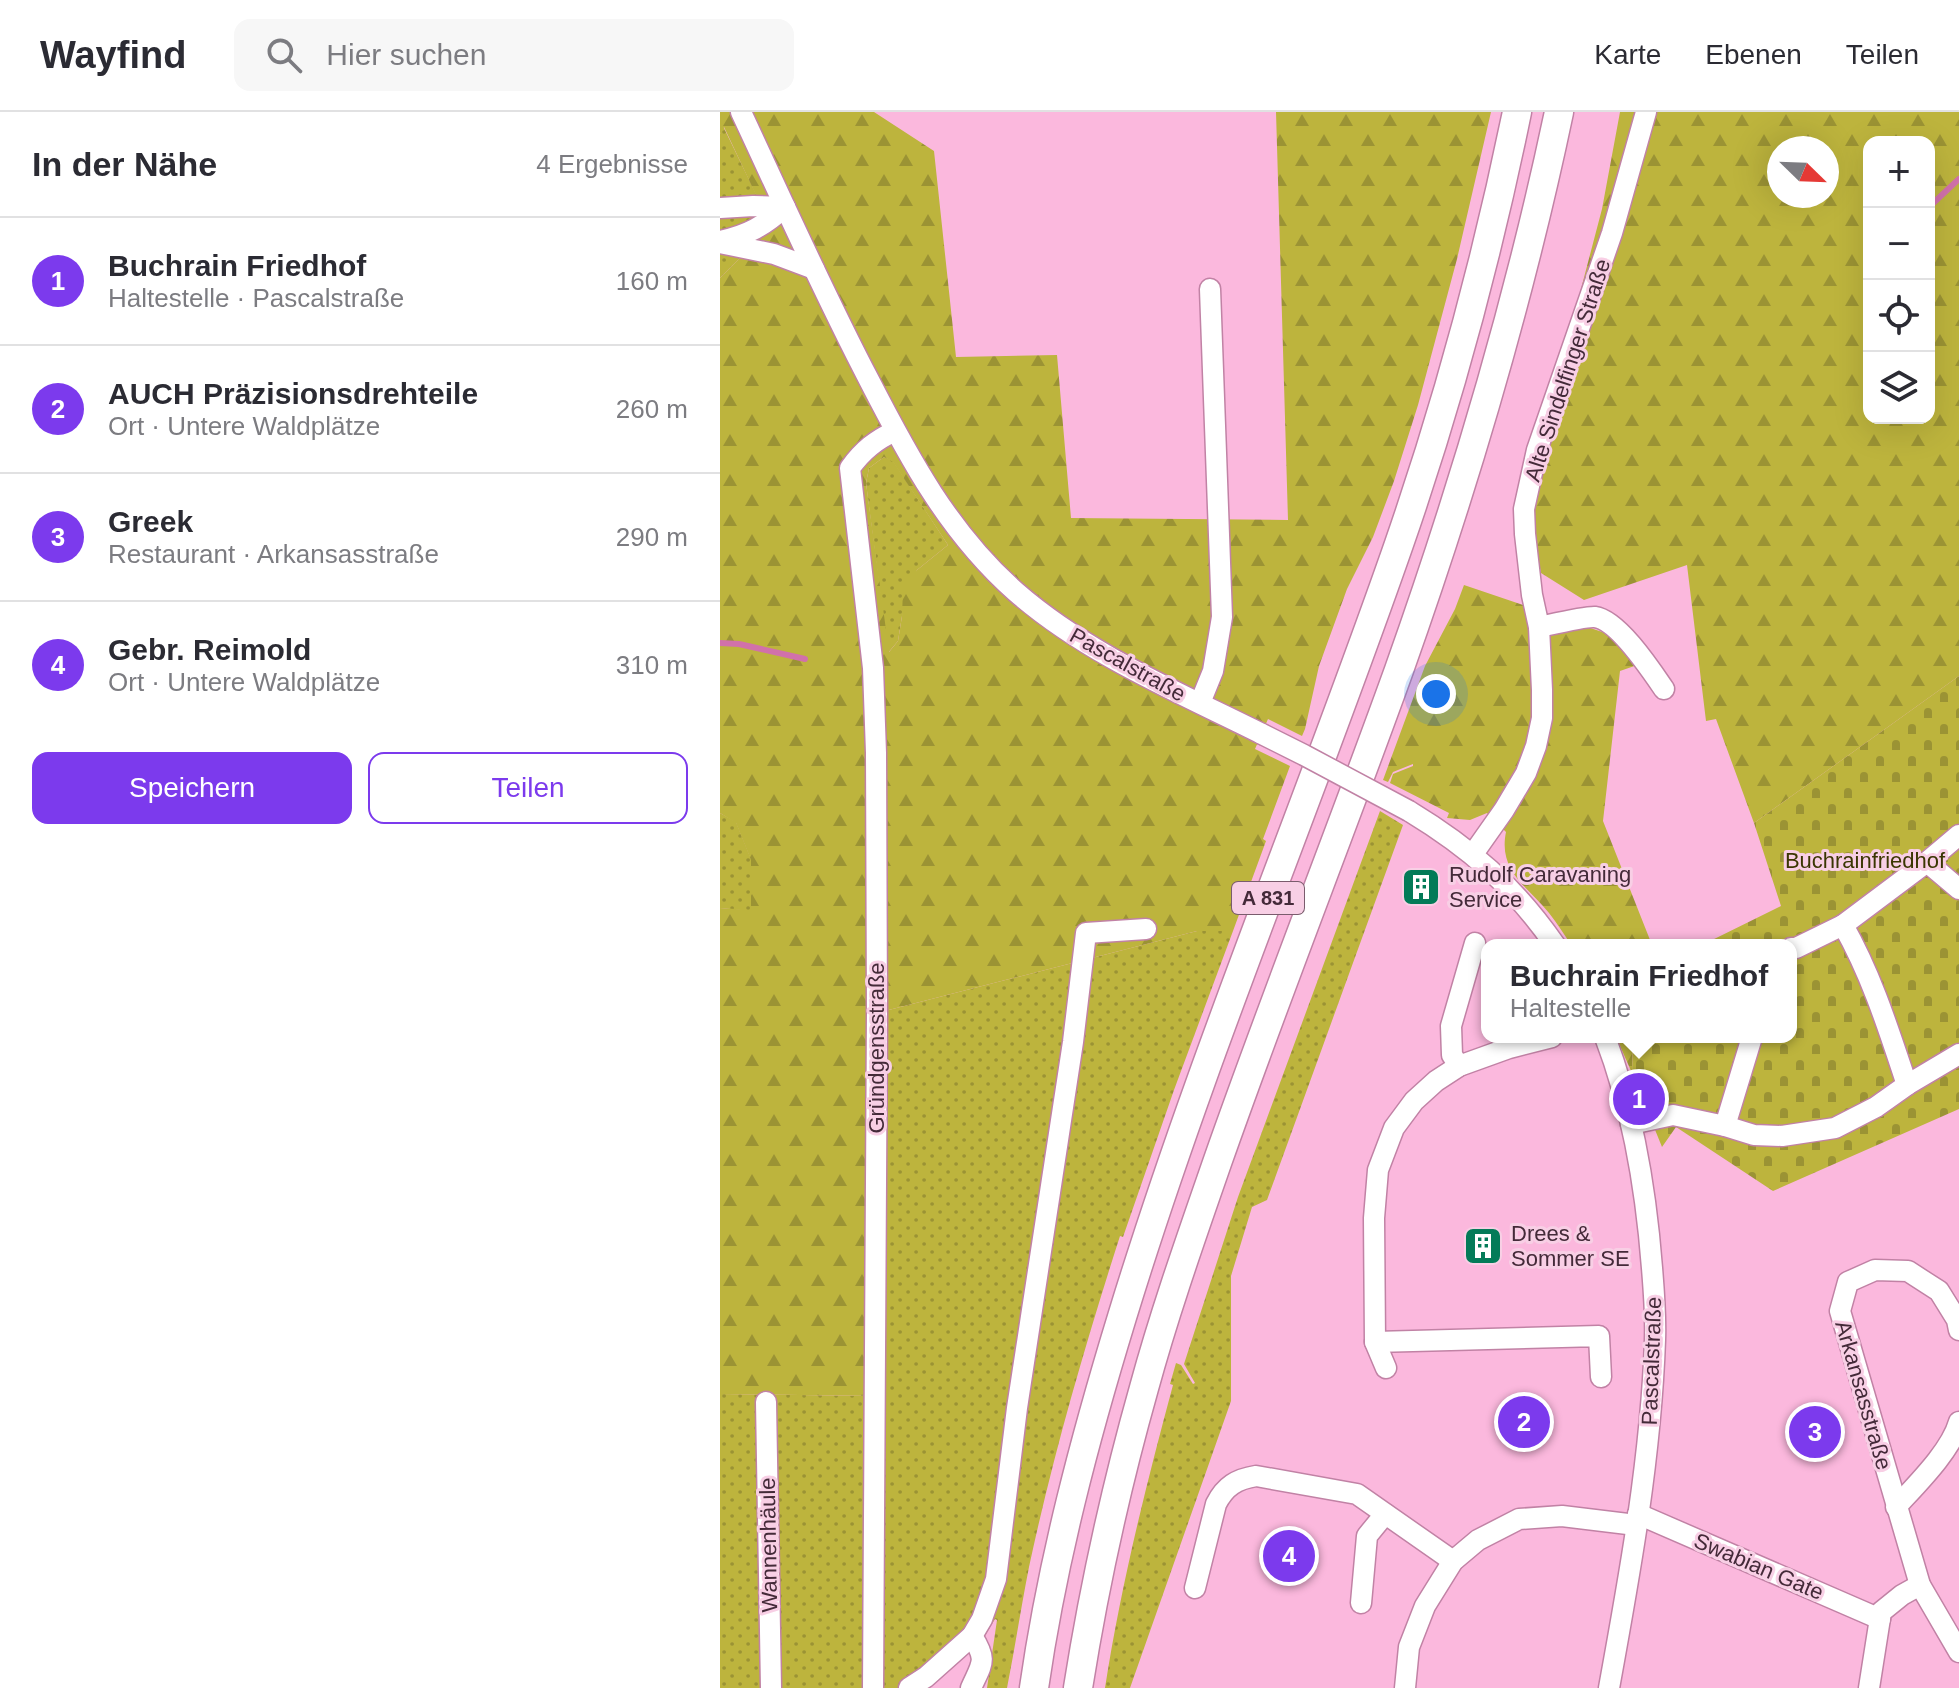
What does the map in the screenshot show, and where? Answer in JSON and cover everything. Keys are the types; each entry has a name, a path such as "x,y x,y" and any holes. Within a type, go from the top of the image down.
{"highway":[{"name":"A 831","path":"1034,1688 1076,1478 1121,1319 1166,1177 1400,542 1461,344 1517,112"},
{"name":"A 831","path":"1078,1688 1108,1525 1148,1373 1187,1248 1392,688 1480,428 1519,286 1559,112"}],"street":[{"name":"Pascalstraße","path":"741,112 844,332 895,431 927,487 973,549 1016,592 1091,647 1325,766 1446,833 1510,888 1551,939"},
{"name":"Alte Sindelfinger Straße","path":"1473,854 1526,773 1536,746 1542,718 1539,627 1532,595 1524,509 1537,450 1612,233 1646,112"},
{"path":"720,208 785,207"},
{"path":"720,242 766,224 785,207"},
{"path":"720,242 774,254 814,269"},
{"path":"1200,703 1213,671 1222,617 1210,289"},
{"name":"Gründgensstraße","path":"873,1688 876,753 873,668 850,468 861,453 895,431"},
{"path":"1539,627 1595,617 1617,629 1646,662 1664,689"},
{"path":"1797,948 1843,925 1959,835"},
{"path":"1927,862 1959,889"},
{"path":"1843,925 1857,949 1907,1085"},
{"path":"909,1688 972,1636 982,1619 996,1579 1017,1408 1071,1058 1086,933 1146,929"},
{"path":"1459,1066 1452,1055 1451,1026 1475,943"},
{"path":"1386,1368 1375,1342 1367,1249 1374,1218 1378,1170 1394,1128 1414,1101 1459,1066 1529,1043"},
{"name":"Pascalstraße","path":"1607,1043 1631,1124 1640,1170 1650,1236 1656,1338 1650,1426 1628,1587 1609,1688"},
{"path":"1725,1126 1750,1043"},
{"path":"1631,1124 1673,1115 1754,1135 1782,1136 1835,1128 1876,1107 1959,1054"},
{"name":"Arkansasstraße","path":"1959,1330 1957,1320 1939,1291 1908,1271 1875,1270 1848,1282 1840,1311 1896,1507 1920,1585 1959,1652"},
{"path":"1375,1342 1599,1336 1601,1377"},
{"name":"Wannenhäule","path":"766,1402 771,1688"},
{"name":"Arkansasstraße","path":"1896,1507 1956,1434 1959,1422"},
{"path":"1195,1588 1216,1504 1232,1483 1244,1478 1266,1477 1347,1491 1366,1499 1453,1561 1425,1606 1409,1647 1405,1688"},
{"path":"1361,1603 1367,1536 1385,1514"},
{"name":"Swabian Gate","path":"1453,1561 1478,1540 1519,1519 1562,1516 1637,1519 1880,1619"},
{"path":"1869,1688 1881,1612 1920,1585"},
{"path":"971,1688 983,1659 982,1650 972,1636"}],"green space":[{"path":"720,112 874,112 934,151 956,357 1057,355 1071,518 1288,520 1276,112 1491,112 1457,259 1418,405 1373,537 1347,589 1319,666 1305,729 1302,736 1268,719 1255,749 1290,766 1233,931 1197,931 877,1013 874,1396 720,1394 720,908 751,910 751,860 736,823 720,813 720,278 741,257 720,254 720,231 736,231 759,218 758,212 720,201 756,195 724,127 720,134","holes":["884,457 893,462 948,545 917,570 903,589 898,641 889,652 866,483 869,468"]},
{"path":"1620,112 1959,112 1959,676 1754,823 1716,719 1706,721 1687,565 1584,600 1541,573 1533,532 1534,491 1566,346 1602,209"},
{"path":"723,126 757,196 720,201 720,134"},
{"path":"758,212 759,218 748,226 720,231 720,214"},
{"path":"720,254 741,257 720,278"},
{"path":"884,457 893,461 948,545 917,570 902,616 898,641 888,653 866,483 869,468"},
{"path":"1464,585 1614,636 1646,662 1620,671 1603,821 1650,939 1567,939 1510,868 1506,857 1506,832 1487,813 1470,820 1447,818 1449,813 1390,783 1393,774 1413,764 1393,772 1388,782 1383,780 1425,666"},
{"name":"Buchrainfriedhof","path":"1959,676 1959,1109 1773,1191 1676,1127 1662,1147 1632,1073 1633,1043 1797,1043 1797,939 1714,939 1781,906 1754,823"},
{"path":"1380,811 1403,825 1267,1200 1252,1207 1231,1276 1231,1401 1130,1688 1105,1688 1126,1573 1176,1363 1195,1383 1184,1364 1238,1197"},
{"path":"720,813 736,822 751,859 751,911 720,908"},
{"path":"1197,931 1233,931 1123,1237 1120,1236 1094,1318 1038,1525 1007,1688 987,1688 995,1619 983,1639 924,1688 720,1688 720,1394 873,1396 877,1013"},
{"path":"1619,1043 1633,1043 1632,1073"}],"waterway":[{"path":"1935,201 1959,179"},
{"path":"720,643 739,644 805,659"}],"place":[{"name":"Rudolf Caravaning Service","path":"1421,887"},
{"name":"Buchrain Friedhof","path":"1639,1099"},
{"name":"Drees & Sommer SE","path":"1483,1246"},
{"name":"AUCH Präzisionsdrehteile","path":"1524,1422"},
{"name":"Greek","path":"1815,1432"},
{"name":"Gebr. Reimold","path":"1289,1556"}]}
